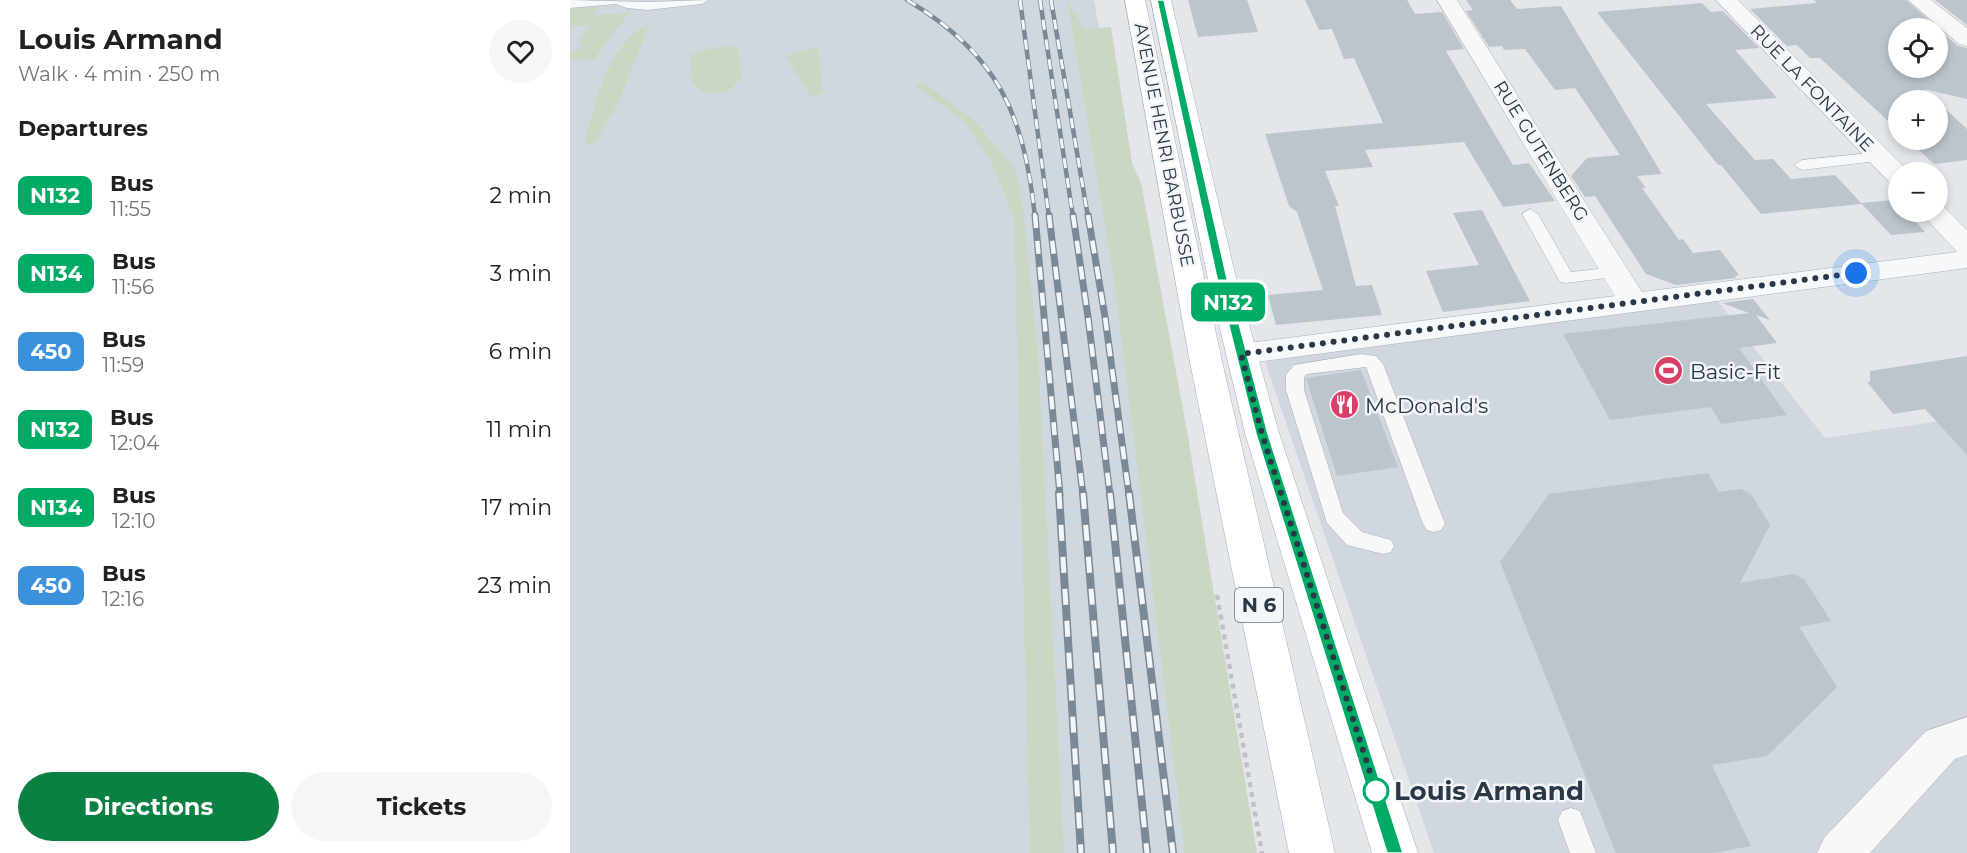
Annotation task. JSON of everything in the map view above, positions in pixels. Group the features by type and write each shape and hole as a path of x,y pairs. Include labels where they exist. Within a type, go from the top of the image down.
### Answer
{"main road":[{"name":"AVENUE HENRI BARBUSSE","path":"1135,0 1207,282"},
{"name":"AVENUE HENRI BARBUSSE","path":"1161,0 1207,282"},
{"name":"N 6","path":"1207,282 1241,354 1262,434 1395,853"},
{"name":"N 6","path":"1207,282 1205,357 1312,853"}],"street":[{"name":"RUE GUTENBERG","path":"1447,0 1634,302"},
{"name":"RUE LA FONTAINE","path":"1726,0 1888,165"},
{"path":"1918,0 1967,39"},
{"path":"1943,222 1967,246"},
{"path":"1241,354 1967,259"},
{"path":"1840,853 1941,744 1967,736"}],"lane":[{"path":"570,4 620,0 626,4 639,5 702,0"},
{"path":"1802,165 1880,157"},
{"path":"1530,214 1566,278 1616,272"},
{"path":"1383,546 1355,539 1334,517 1295,390 1295,375 1301,369 1361,360 1369,360 1374,364 1434,524"},
{"path":"1571,820 1583,853"}],"shaded area":[{"path":"570,0 1094,0 1163,391 1232,853 570,853"},
{"path":"1712,294 1825,438 1967,417 1967,853 1434,853 1262,353"}],"green space":[{"path":"1067,0 1084,29 1111,27 1132,163 1141,183 1187,431 1257,853 1185,853 1114,279"},
{"path":"597,7 593,15 629,13 594,59 570,60 570,52 577,51 584,44 578,43 588,26 570,26 570,9"},
{"path":"650,23 620,99 596,143 584,145 598,94 614,59 636,32"},
{"path":"818,46 823,93 810,96 786,56"},
{"path":"715,47 738,47 742,77 728,92 704,93 692,83 690,55"},
{"path":"923,82 973,120 1016,169 1024,215 1038,355 1064,853 1030,853 1014,217 992,163 963,120 915,86"}],"building":[{"path":"1188,0 1247,0 1258,32 1198,37"},
{"path":"1305,0 1407,0 1415,14 1442,12 1464,49 1446,51 1513,165 1529,163 1555,201 1503,207 1464,142 1365,150 1373,167 1325,171 1339,206 1335,206 1356,286 1372,285 1382,315 1276,325 1268,295 1323,290 1297,212 1289,206 1265,134 1383,123 1354,58 1344,59 1332,29 1319,30"},
{"path":"1466,0 1510,0 1517,9 1561,6 1662,174 1637,176 1646,188 1642,188 1679,240 1683,239 1693,253 1720,250 1739,275 1735,276 1736,278 1676,285 1646,274 1595,196 1585,197 1571,176 1587,158 1620,155 1575,88 1555,90 1525,49 1504,50 1502,46 1489,47 1466,11 1473,10"},
{"path":"1814,0 1906,0 1927,18 1888,18 1888,78 1948,78 1948,38 1958,46 1967,48 1967,99 1948,95 1948,90 1888,90 1888,121 1820,58 1810,58 1797,45 1787,46 1750,9 1817,3"},
{"path":"1935,0 1967,0 1967,25"},
{"path":"1702,3 1711,12 1723,11 1759,48 1735,50 1777,98 1706,104 1755,160 1773,159 1791,179 1835,175 1861,203 1888,201 1888,222 1916,222 1925,232 1891,235 1862,204 1761,214 1721,165 1718,165 1597,12"},
{"path":"1948,111 1967,129 1967,160 1932,162 1919,150 1948,150"},
{"path":"1482,210 1530,301 1443,312 1426,271 1479,265 1453,213"},
{"name":"Basic-Fit","path":"1753,299 1770,320 1756,315 1777,343 1739,348 1787,415 1721,424 1711,407 1610,420 1563,334 1749,313 1722,303"},
{"path":"1967,356 1967,455 1925,409 1893,414 1867,382 1870,382 1870,371"},
{"name":"McDonald's","path":"1361,370 1398,467 1337,476 1306,378"},
{"path":"1708,473 1719,492 1741,489 1751,494 1770,525 1740,583 1793,574 1804,579 1831,621 1799,627 1837,687 1767,756 1712,765 1751,846 1713,853 1616,853 1500,562 1549,494"}],"railway":[{"path":"907,0 964,42 985,65 1001,90 1014,117 1023,147 1035,217"},
{"path":"1020,0 1049,217"},
{"path":"1040,0 1073,217"},
{"path":"1051,0 1088,217"},
{"path":"1035,215 1060,495"},
{"path":"1049,215 1083,495"},
{"path":"1073,215 1110,495"},
{"path":"1088,215 1105,317 1129,495"},
{"path":"1059,493 1081,853"},
{"path":"1083,493 1113,853"},
{"path":"1110,493 1147,853"},
{"path":"1129,493 1173,853"}],"bus line":[{"name":"N132","path":"1161,0 1221,274 1262,434 1395,853"}],"place":[{"name":"Basic-Fit","path":"1669,371"},
{"name":"McDonald's","path":"1344,405"},
{"name":"Louis Armand","path":"1376,791"}],"route":[{"path":"1376,791 1262,434 1241,354 1856,273"}]}
